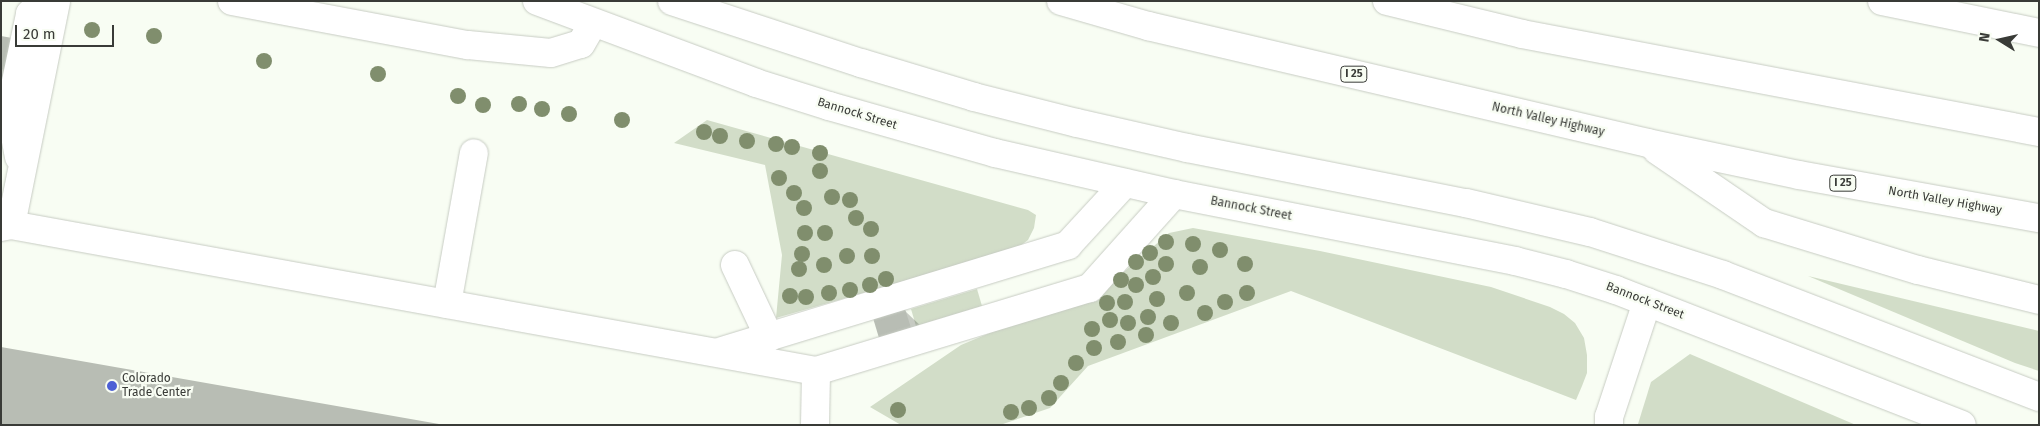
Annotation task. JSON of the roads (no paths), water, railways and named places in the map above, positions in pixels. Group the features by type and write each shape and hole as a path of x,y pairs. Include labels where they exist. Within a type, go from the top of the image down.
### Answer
{"main road":[{"path":"22,171 10,110 30,14 43,1"},
{"path":"56,1 22,171 6,226 816,371 1090,288 1174,194"},
{"path":"232,1 468,45 551,53 581,44 594,23"},
{"name":"Bannock Street","path":"537,1 705,65 829,106 995,153 1174,194 1515,261 1566,274 1647,302 1960,425"},
{"path":"672,1 861,63 974,97 1068,121 1187,148 1495,209 1590,232 1723,275 2039,397"},
{"name":"North Valley Highway","path":"1062,1 1148,26 1648,143 1799,175 2039,218"},
{"path":"1387,1 1570,43 2039,132"},
{"path":"1882,1 2039,32"},
{"path":"1648,143 1764,223 1918,270 2039,300"},
{"path":"447,304 474,153"},
{"path":"716,353 1068,245 1124,183"},
{"path":"735,265 768,337"},
{"path":"1610,425 1609,417 1647,302"},
{"path":"815,425 816,371"}],"place":[{"name":"Colorado Trade Center","path":"112,386"}]}
